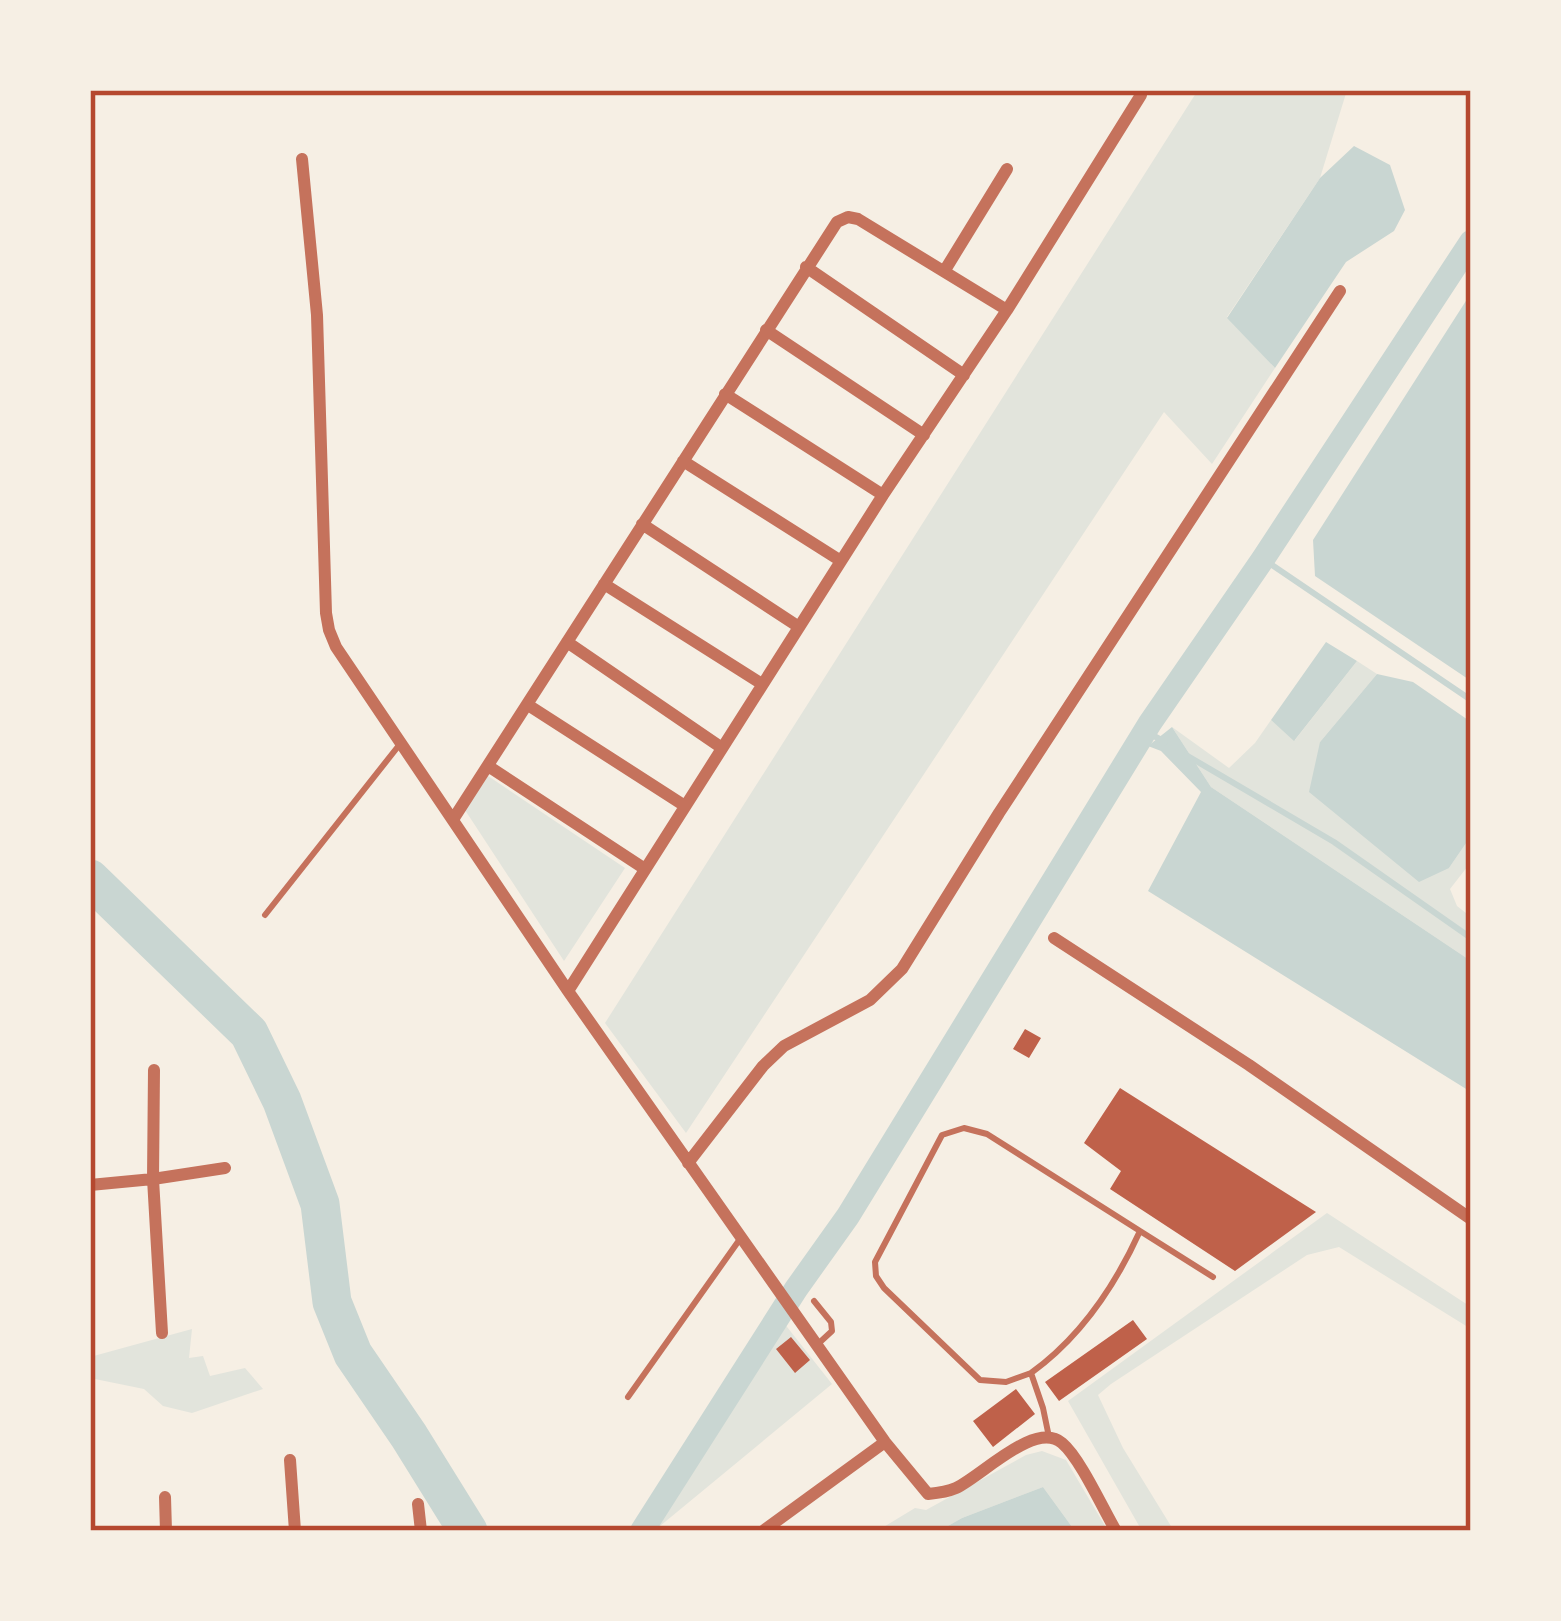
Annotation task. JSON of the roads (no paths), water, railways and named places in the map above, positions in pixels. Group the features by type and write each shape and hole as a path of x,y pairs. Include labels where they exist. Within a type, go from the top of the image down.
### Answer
{"street":[{"path":"568,992 1141,95"},
{"path":"302,159 316,315 329,630 336,647 568,992 885,1442 928,1494 958,1487 1029,1440 1049,1437 1062,1443 1076,1461 1116,1531"},
{"path":"945,270 1007,169"},
{"path":"454,818 837,222 858,219 1007,310"},
{"path":"806,267 964,375"},
{"path":"688,1163 784,1046 870,1000 902,969 998,813 1340,291"},
{"path":"766,330 924,434"},
{"path":"725,394 883,495"},
{"path":"682,461 841,561"},
{"path":"643,524 799,626"},
{"path":"604,584 762,684"},
{"path":"567,642 722,748"},
{"path":"528,705 685,806"},
{"path":"488,766 645,869"},
{"path":"1054,938 1249,1065 1471,1219"},
{"path":"154,1070 153,1179 162,1333"},
{"path":"90,1184 225,1168"},
{"path":"763,1531 885,1442"},
{"path":"290,1460 295,1531"},
{"path":"165,1497 166,1531"},
{"path":"418,1504 421,1531"}],"lane":[{"path":"265,916 402,742"},
{"path":"1140,1231 1094,1311 1055,1355 1006,1382 980,1380 876,1276 875,1262 942,1135 964,1128 987,1134 1214,1277"},
{"path":"628,1397 741,1238"},
{"path":"814,1301 831,1322 832,1331 817,1346"},
{"path":"1031,1372 1049,1437"}],"waterway":[{"path":"642,1531 848,1216 1150,723 1471,242"},
{"path":"1263,559 1471,700"},
{"path":"1145,731 1165,742"},
{"path":"1186,755 1334,842 1471,938"},
{"path":"90,879 249,1033 282,1101 320,1204 332,1302 353,1354 468,1531"}]}
